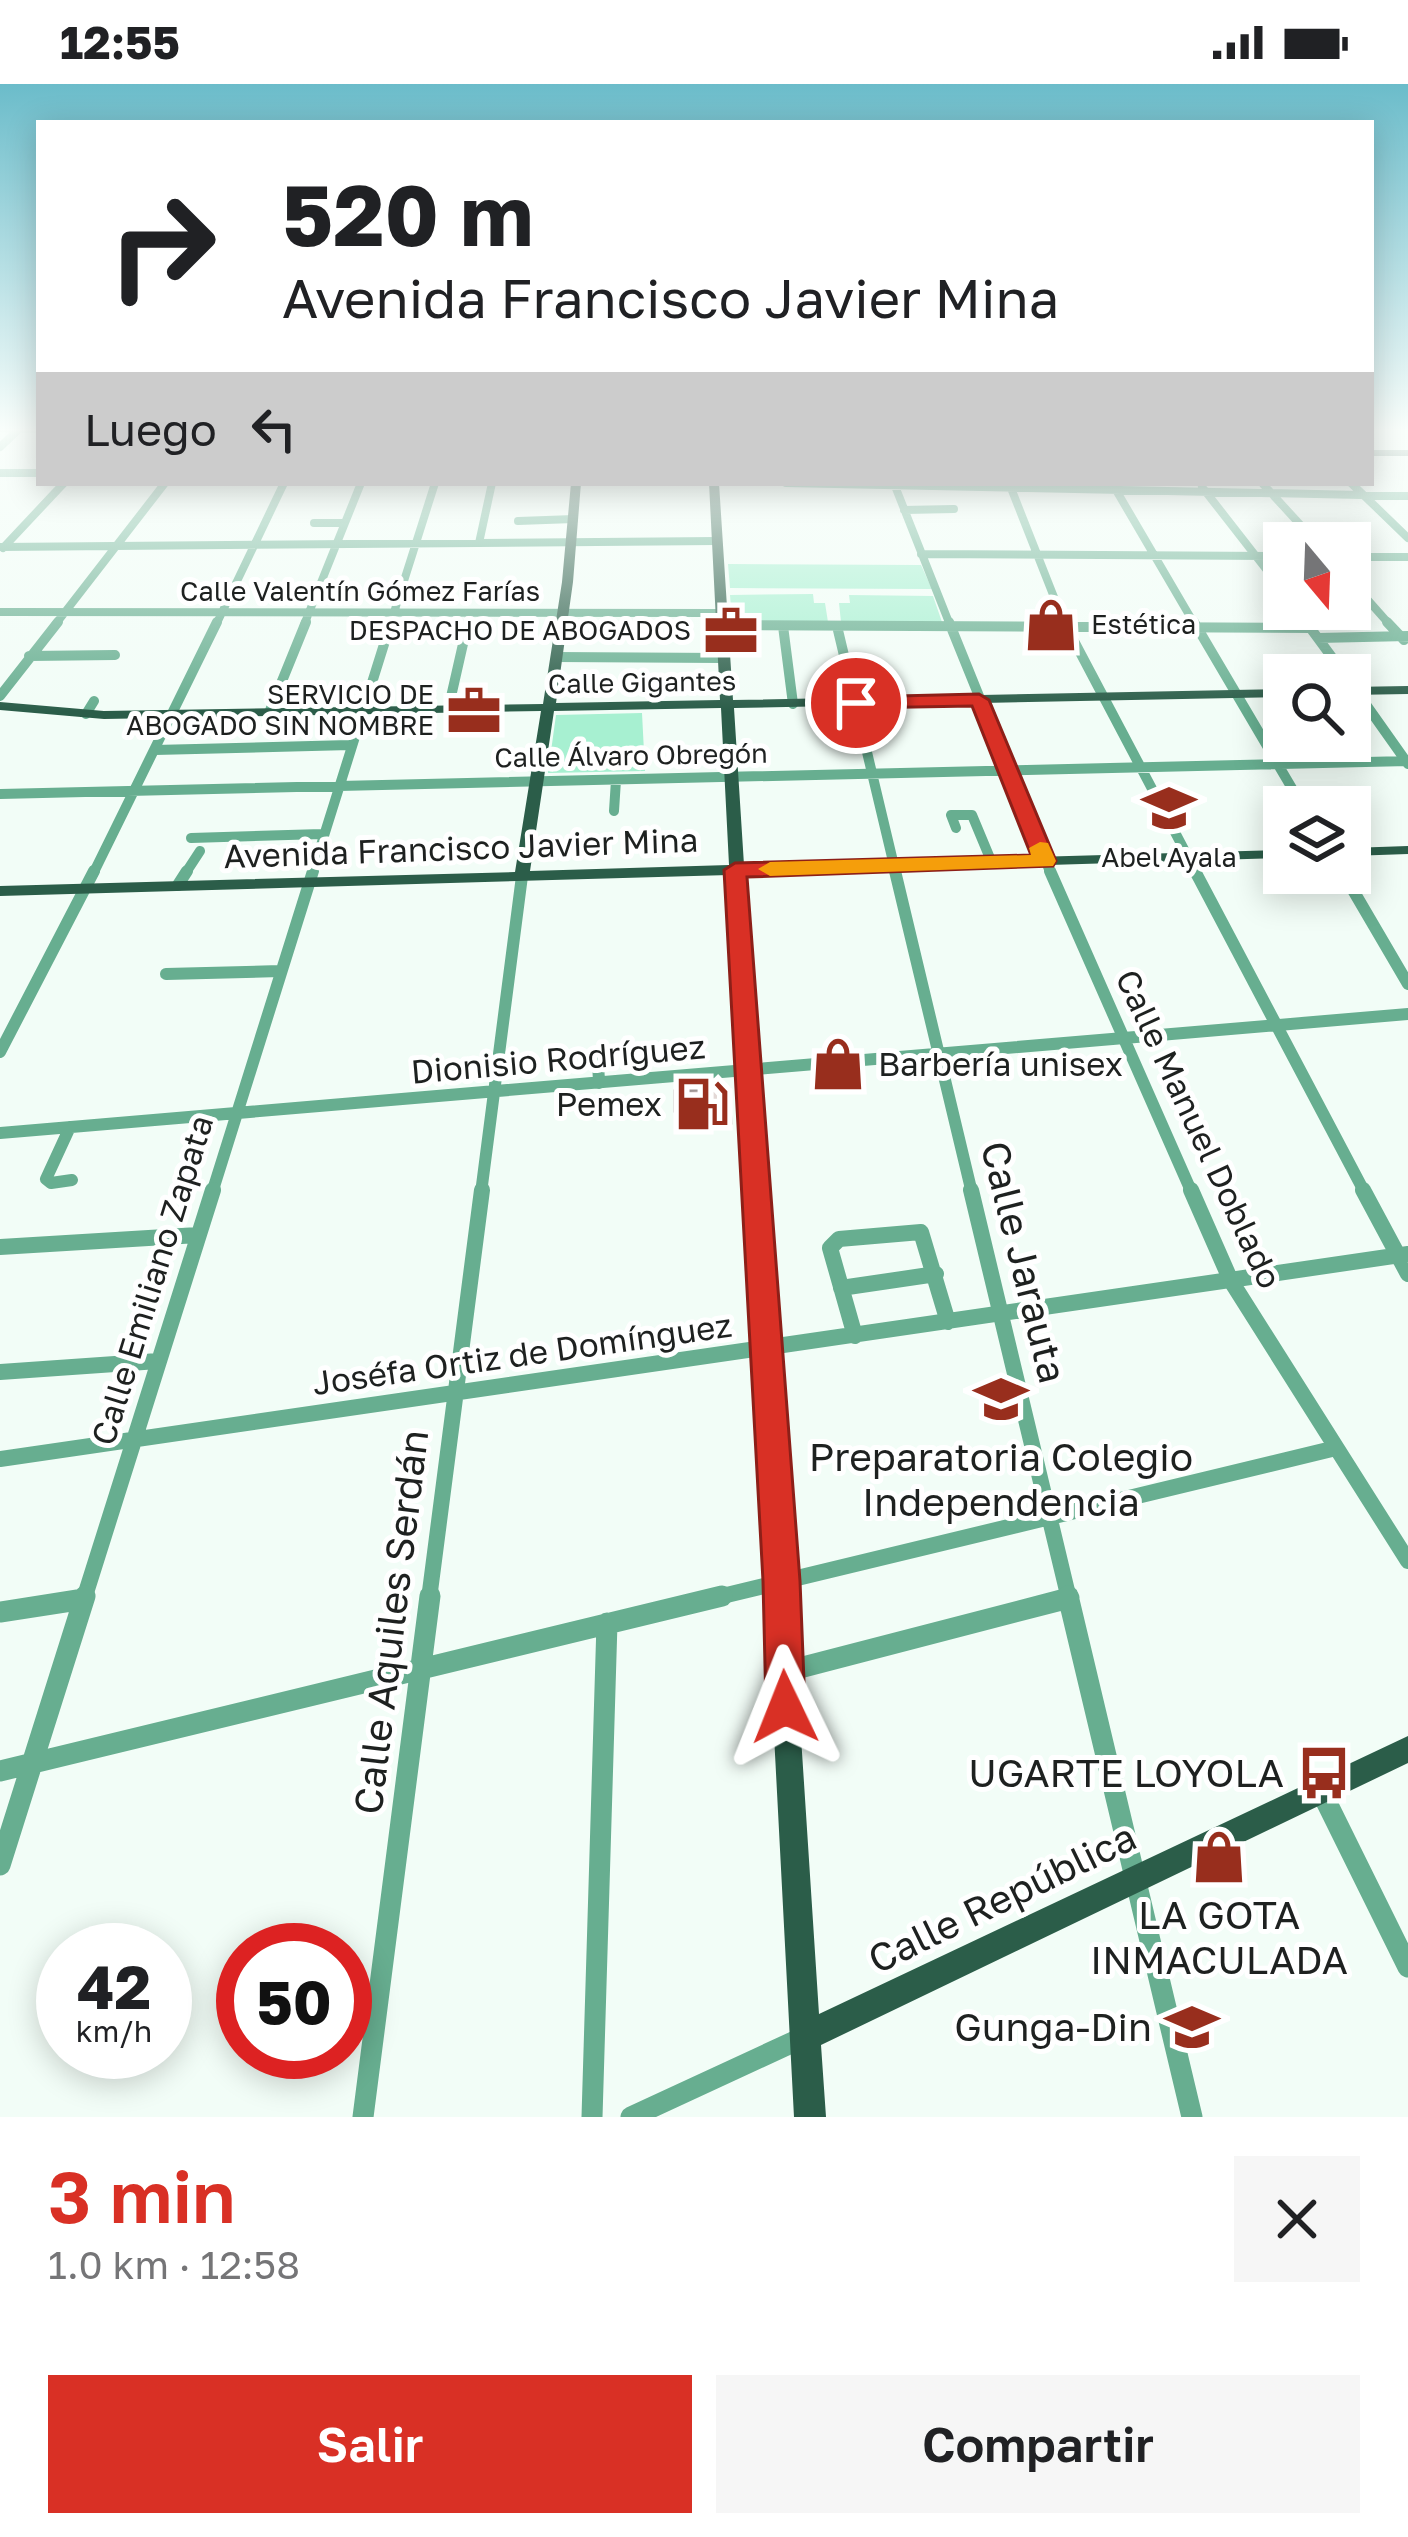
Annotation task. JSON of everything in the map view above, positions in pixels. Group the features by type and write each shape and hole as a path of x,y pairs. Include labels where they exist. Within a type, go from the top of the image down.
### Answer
{"main road":[{"name":"Calle Aquiles Serdán","path":"523,876 546,708 565,613 574,523"},
{"path":"715,523 782,1581 810,2117"},
{"path":"1371,687 1408,690"},
{"name":"Calle Gigantes","path":"0,706 172,714 1263,693"},
{"path":"1371,851 1408,850"},
{"name":"Avenida Francisco Javier Mina","path":"0,891 1263,855"},
{"name":"Calle República","path":"804,2037 1408,1749"}],"street":[{"path":"2,548 26,523"},
{"path":"0,696 134,523"},
{"path":"0,1052 4,1034 136,791 263,523"},
{"path":"269,713 344,523 314,523"},
{"name":"Calle Emiliano Zapata","path":"0,1865 422,523"},
{"path":"479,543 483,523"},
{"name":"Calle Manuel Doblado","path":"909,523 1045,861 1231,1281 1408,1561"},
{"path":"1025,523 1066,627 1101,697 1402,1255 1408,1274"},
{"path":"1136,523 1290,786"},
{"path":"1231,523 1263,565"},
{"path":"2,548 716,542"},
{"path":"921,554 1263,556"},
{"path":"1371,556 1408,557"},
{"path":"1371,602 1406,639"},
{"name":"Calle Valentín Gómez Farías","path":"0,612 565,613 783,626 1196,628 1406,639"},
{"path":"448,710 470,613"},
{"path":"783,626 793,704"},
{"name":"Calle Jarauta","path":"837,626 1192,2117"},
{"path":"1313,630 1329,654"},
{"path":"29,656 115,655"},
{"path":"556,657 723,658"},
{"path":"1371,713 1407,762"},
{"path":"155,750 350,745"},
{"name":"Calle Álvaro Obregón","path":"0,794 1407,762"},
{"path":"614,811 616,780"},
{"path":"956,829 951,815 972,815 992,862"},
{"path":"191,838 322,834"},
{"path":"178,885 200,851"},
{"name":"Calle Aquiles Serdán","path":"363,2117 523,876"},
{"path":"1355,894 1408,984"},
{"path":"166,974 280,970"},
{"name":"Dionisio Rodríguez","path":"0,1133 1408,1014"},
{"path":"598,1061 599,1083"},
{"path":"70,1127 46,1179 51,1183 72,1180"},
{"path":"855,1336 832,1242 921,1232 948,1322"},
{"path":"0,1247 198,1235"},
{"name":"Joséfa Ortiz de Domínguez","path":"0,1459 1402,1255"},
{"path":"841,1288 936,1274"},
{"path":"0,1372 158,1361"},
{"path":"0,1771 1336,1448"},
{"path":"784,1672 1070,1598"},
{"path":"0,1612 84,1599"},
{"path":"592,2117 607,1624"},
{"path":"1321,1791 1408,1967"},
{"name":"Calle República","path":"631,2117 804,2037"}],"green space":[{"path":"728,564 921,565 932,589 730,588"},
{"path":"813,594 814,603 825,603 828,622 732,620 730,595"},
{"path":"849,595 933,596 942,622 841,622 839,603 850,603"},
{"path":"642,713 645,771 548,773 556,715"}],"building":[{"name":"Pemex","path":"729,1089 731,1123 717,1123 717,1110 675,1111 675,1091"}],"slow traffic":[{"path":"770,869 1045,861 1040,848"}],"place":[{"name":"Estética","path":"1051,625"},
{"name":"DESPACHO DE ABOGADOS","path":"731,631"},
{"name":"SERVICIO DE ABOGADO SIN NOMBRE","path":"474,711"},
{"name":"Abel Ayala","path":"1169,808"},
{"name":"Barbería unisex","path":"838,1064"},
{"name":"Pemex","path":"702,1104"},
{"name":"Preparatoria Colegio Independencia","path":"1001,1399"},
{"name":"UGARTE LOYOLA","path":"1324,1773"},
{"name":"LA GOTA INMACULADA","path":"1219,1857"},
{"name":"Gunga-Din","path":"1192,2027"}],"route":[{"path":"785,1707 782,1581 735,870 1045,861 979,700 856,703"}]}
